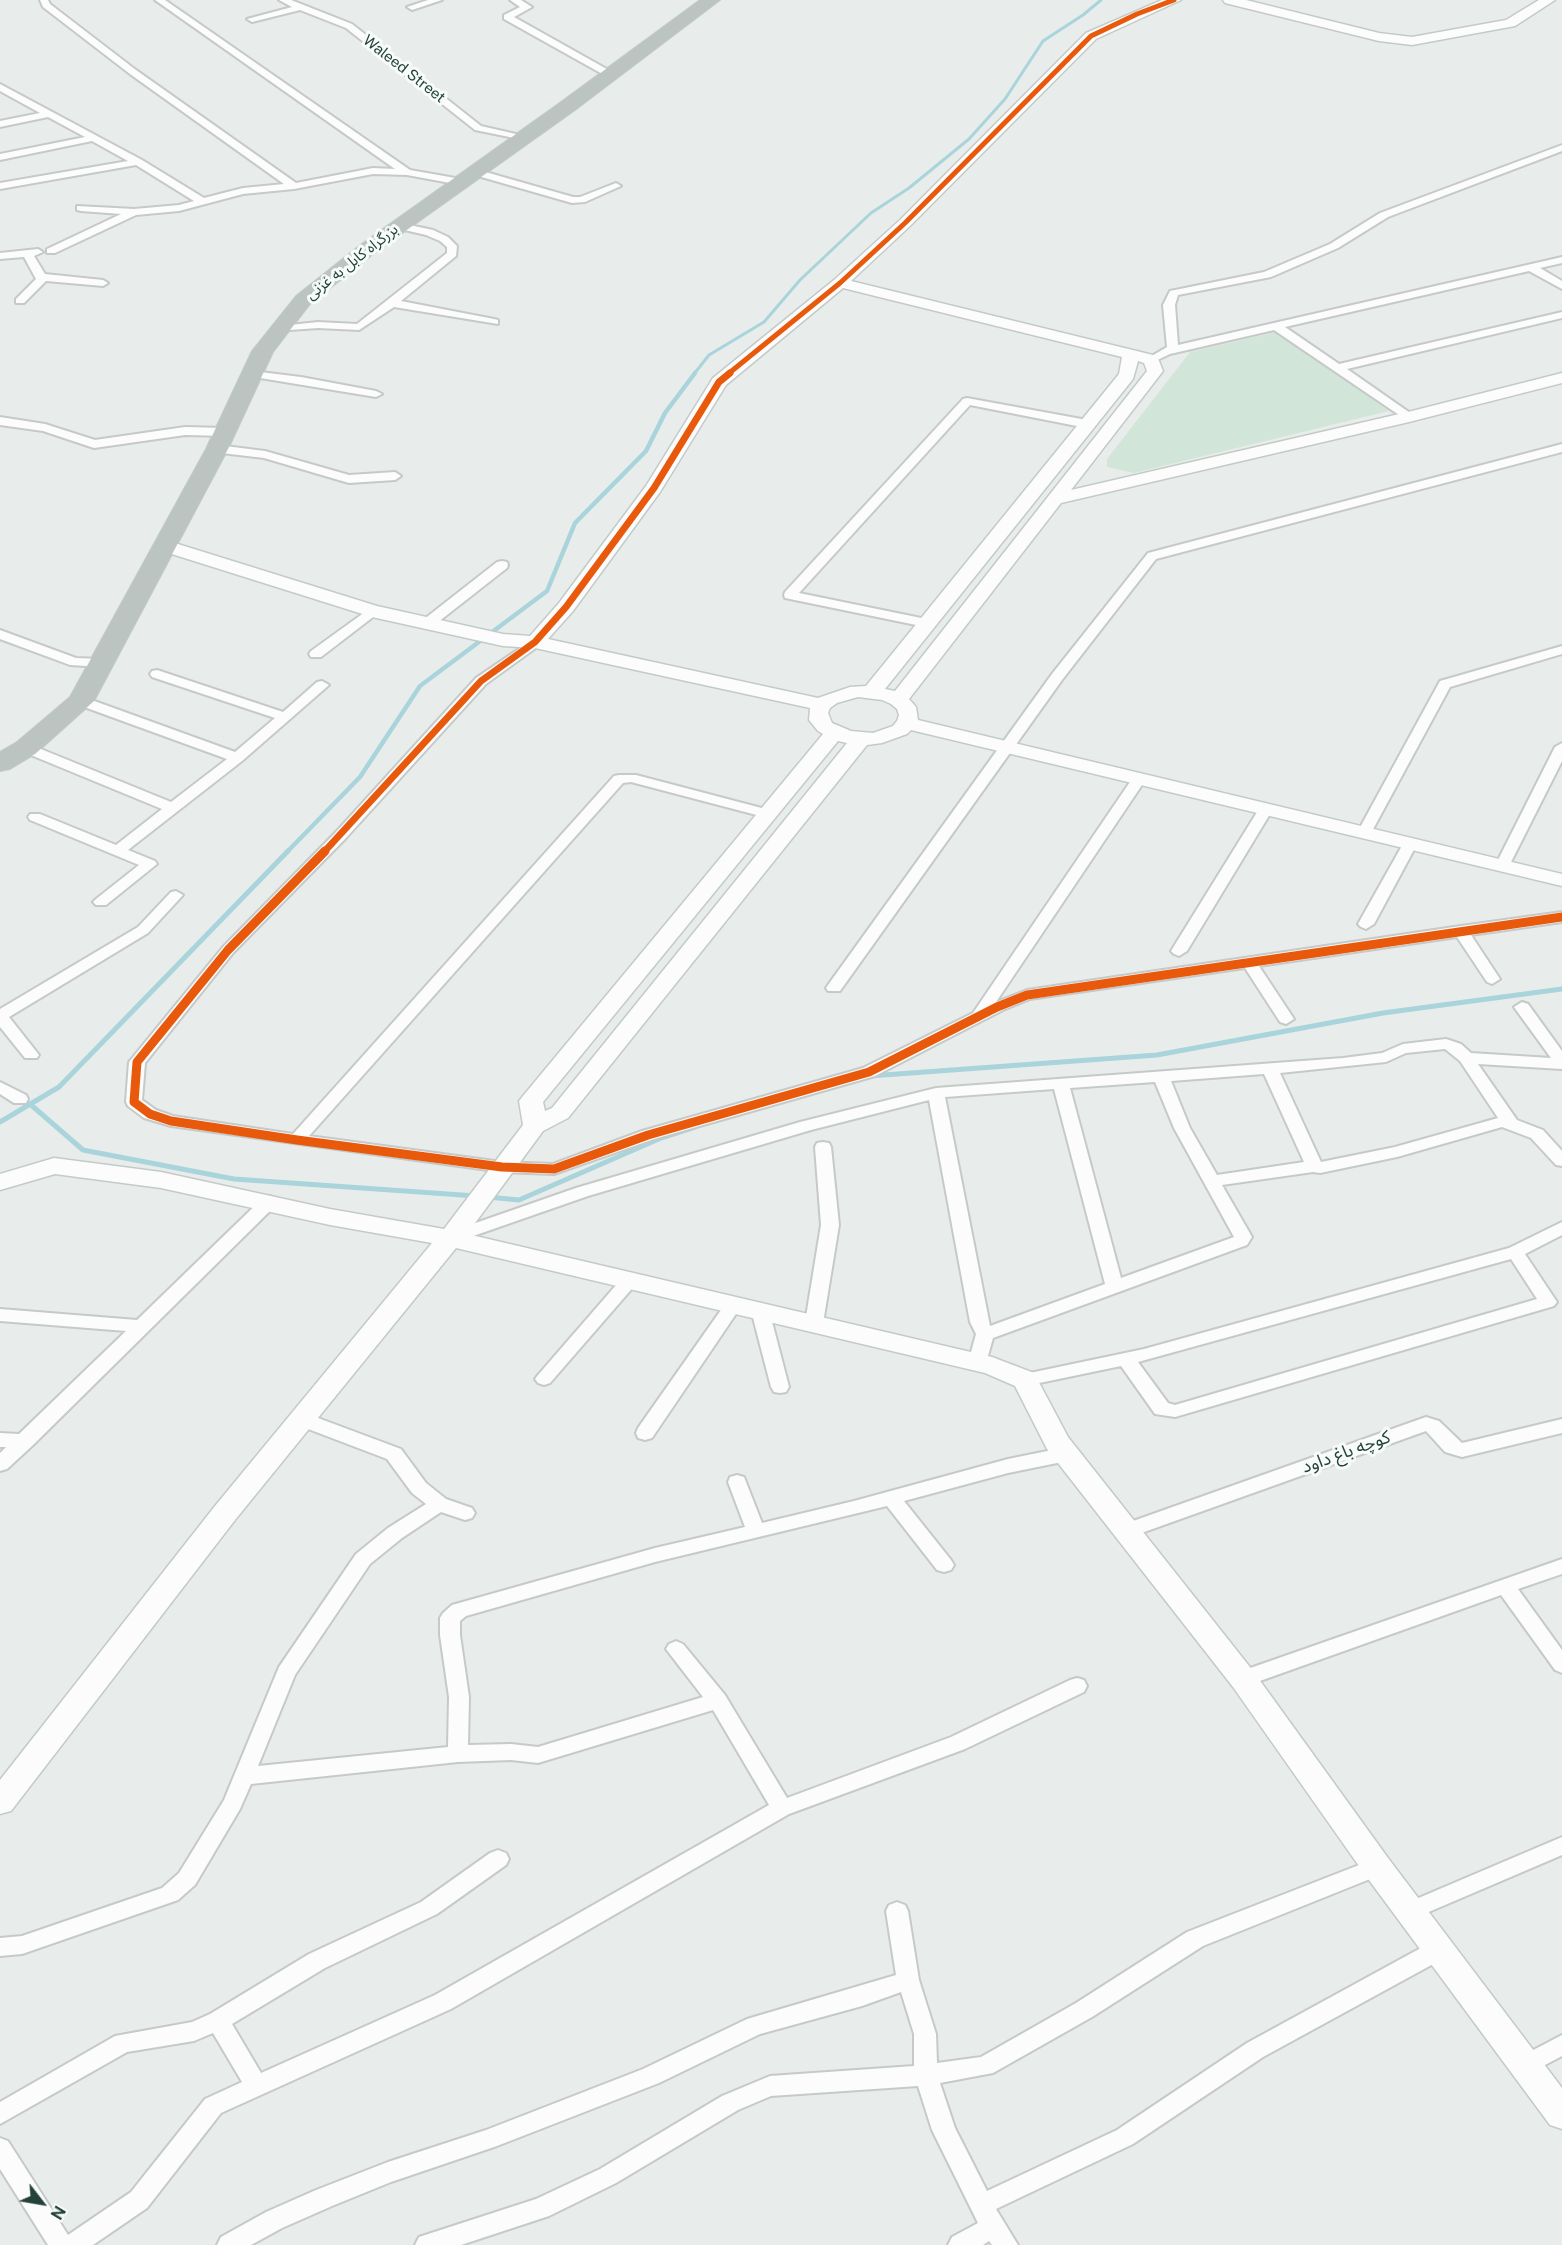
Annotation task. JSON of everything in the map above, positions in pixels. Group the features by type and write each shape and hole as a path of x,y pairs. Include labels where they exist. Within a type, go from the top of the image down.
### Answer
{"highway":[{"name":"بزرگراه کابل به غزنی","path":"0,763 26,748 81,701 222,441 263,351 303,300 400,226 711,0"}],"street":[{"path":"44,0 46,5 134,72 294,186"},
{"path":"159,0 407,172"},
{"name":"Waleed Street","path":"283,0 349,26 478,128 524,137"},
{"path":"412,7 435,0"},
{"path":"514,0 526,7 507,17 609,74"},
{"path":"1173,0 1091,36 905,223 840,284 719,382 654,488 566,607 535,642 481,681 340,836 228,950 137,1062 134,1102 150,1114 171,1121 502,1167 554,1169 648,1135 868,1072 979,1016 1027,995 1562,917"},
{"path":"1230,0 1379,37 1412,41 1510,23 1548,0"},
{"path":"252,19 302,7"},
{"path":"0,87 138,162 201,201"},
{"path":"0,124 49,114"},
{"path":"0,157 94,138"},
{"path":"1173,350 1169,305 1174,292 1267,275 1334,246 1384,215 1562,148"},
{"path":"0,186 138,162"},
{"path":"81,208 134,212 179,208 243,191 294,186 373,171 468,177 572,200 581,200 616,186"},
{"path":"0,256 48,251 134,212"},
{"path":"280,329 318,325 359,327 393,303 453,250 444,239 429,232 400,226"},
{"path":"27,253 42,277"},
{"path":"840,284 1151,360 1173,350 1562,260"},
{"path":"1531,267 1562,286"},
{"path":"42,277 103,283"},
{"path":"20,302 42,280 42,277"},
{"path":"393,303 494,322"},
{"path":"1338,368 1562,315"},
{"path":"1276,326 1409,417"},
{"path":"872,692 1127,375 1131,354"},
{"path":"898,700 1155,371 1151,360"},
{"path":"252,374 301,380 376,394"},
{"path":"1055,499 1409,417 1562,378"},
{"path":"926,623 790,595 967,401 1087,424"},
{"path":"0,421 45,428 94,444 142,439 185,431 349,478 395,477"},
{"path":"834,988 1057,677 1152,556 1562,448"},
{"path":"165,546 372,611 503,640 535,642 822,705"},
{"path":"434,625 502,565"},
{"path":"316,654 372,611"},
{"path":"0,634 21,644 75,662 101,663"},
{"path":"1364,833 1445,684 1562,650"},
{"path":"157,675 285,717"},
{"path":"118,850 237,758 322,685"},
{"path":"872,692 898,700 906,707 909,715 907,723 889,736 861,739 834,733 819,720 818,713 822,705 843,694 872,692"},
{"path":"81,701 237,758"},
{"path":"907,723 1562,880"},
{"path":"535,1126 531,1101 834,733"},
{"path":"0,1802 225,1513 450,1238 535,1126 560,1113 861,739"},
{"path":"1502,866 1562,747"},
{"path":"26,748 172,808"},
{"path":"297,1140 619,778 631,778 768,814"},
{"path":"979,1016 1138,779"},
{"path":"1179,951 1266,809"},
{"path":"35,817 150,864 101,902"},
{"path":"1366,924 1410,844"},
{"path":"31,1055 0,1016 38,991 143,930 176,895"},
{"path":"1461,932 1492,979"},
{"path":"1249,962 1286,1018"},
{"path":"1522,1007 1562,1063"},
{"path":"450,1238 582,1192 806,1126 936,1093 1270,1069 1375,1059 1386,1057 1403,1049 1446,1044 1455,1047 1466,1058 1511,1124"},
{"path":"1466,1058 1562,1063"},
{"path":"1270,1069 1314,1166"},
{"path":"985,1334 1114,1285 1241,1241 1243,1238 1182,1128 1161,1077"},
{"path":"1060,1083 1114,1285"},
{"path":"0,1087 20,1100"},
{"path":"936,1093 979,1322 985,1334 977,1363"},
{"path":"1212,1181 1314,1166 1326,1168 1441,1141 1502,1122 1537,1134 1562,1161"},
{"path":"814,1323 830,1225 823,1147"},
{"path":"0,1182 54,1166 161,1180 330,1217 450,1238 992,1366 1025,1380 1126,1359 1515,1252 1562,1228"},
{"path":"0,1464 269,1202"},
{"path":"1126,1359 1162,1409 1175,1411 1548,1302 1515,1252"},
{"path":"544,1379 630,1280"},
{"path":"747,1307 780,1387"},
{"path":"645,1433 747,1307"},
{"path":"0,1315 141,1326"},
{"path":"1025,1380 1057,1442 1243,1679 1377,1868 1562,2114"},
{"path":"302,1419 394,1454 419,1488 440,1504 465,1513"},
{"name":"کوچه باغ داود","path":"1126,1531 1426,1424 1432,1426 1452,1447 1462,1450 1562,1426"},
{"path":"0,1440 25,1441"},
{"path":"458,1754 459,1696 450,1635 450,1618 459,1610 655,1555 891,1498 1008,1466 1067,1454"},
{"path":"737,1482 756,1531"},
{"path":"891,1498 944,1565"},
{"path":"0,1947 22,1946 170,1894 187,1879 233,1803 286,1672 363,1559 395,1533 440,1504"},
{"path":"1243,1679 1562,1566"},
{"path":"1506,1587 1562,1665"},
{"path":"676,1649 718,1701 782,1808"},
{"path":"74,2245 139,2200 213,2106 443,2002 782,1808 958,1743 1077,1686"},
{"path":"244,1776 458,1754 511,1752 538,1755 718,1701"},
{"path":"1410,1911 1562,1846"},
{"path":"0,2114 123,2043 194,2031 218,2022 317,1961 429,1908 498,1859"},
{"path":"427,2245 541,2208 608,2176 730,2103 770,2086 926,2075 985,2066 1084,2010 1195,1939 1377,1868"},
{"path":"897,1911 908,1980 925,2034 926,2075 945,2130 981,2205 999,2236 960,2245"},
{"path":"981,2205 1125,2137 1255,2050 1438,1950"},
{"path":"229,2245 273,2220 324,2198 388,2173 489,2139 651,2076 754,2026 862,1996 908,1980"},
{"path":"218,2022 256,2085"},
{"path":"1526,2065 1562,2045"},
{"path":"0,2148 61,2245"}],"green space":[{"path":"1276,332 1389,411 1134,473 1107,467 1107,459 1190,352"}],"waterway":[{"path":"694,374 709,355 764,322 800,280 871,213 909,188 969,139 1005,99 1043,41 1083,15 1101,0"},
{"path":"287,852 360,777 420,686 547,591 575,523 646,451 665,413 695,373"},
{"path":"30,1104 59,1087 288,851"},
{"path":"870,1076 1157,1055 1383,1013 1562,989"},
{"path":"0,1122 30,1104"},
{"path":"30,1104 83,1150 234,1179 476,1196"},
{"path":"488,1197 519,1200 661,1138 695,1127"}],"cycle path":[{"path":"1174,0 1137,14 1091,36 905,223 840,283 719,382 654,488 566,607 535,642 481,681 340,836 228,950 137,1062 134,1102 150,1114 171,1121 502,1167 554,1169 648,1135 869,1072 997,1007 1027,995 1562,917"}]}
